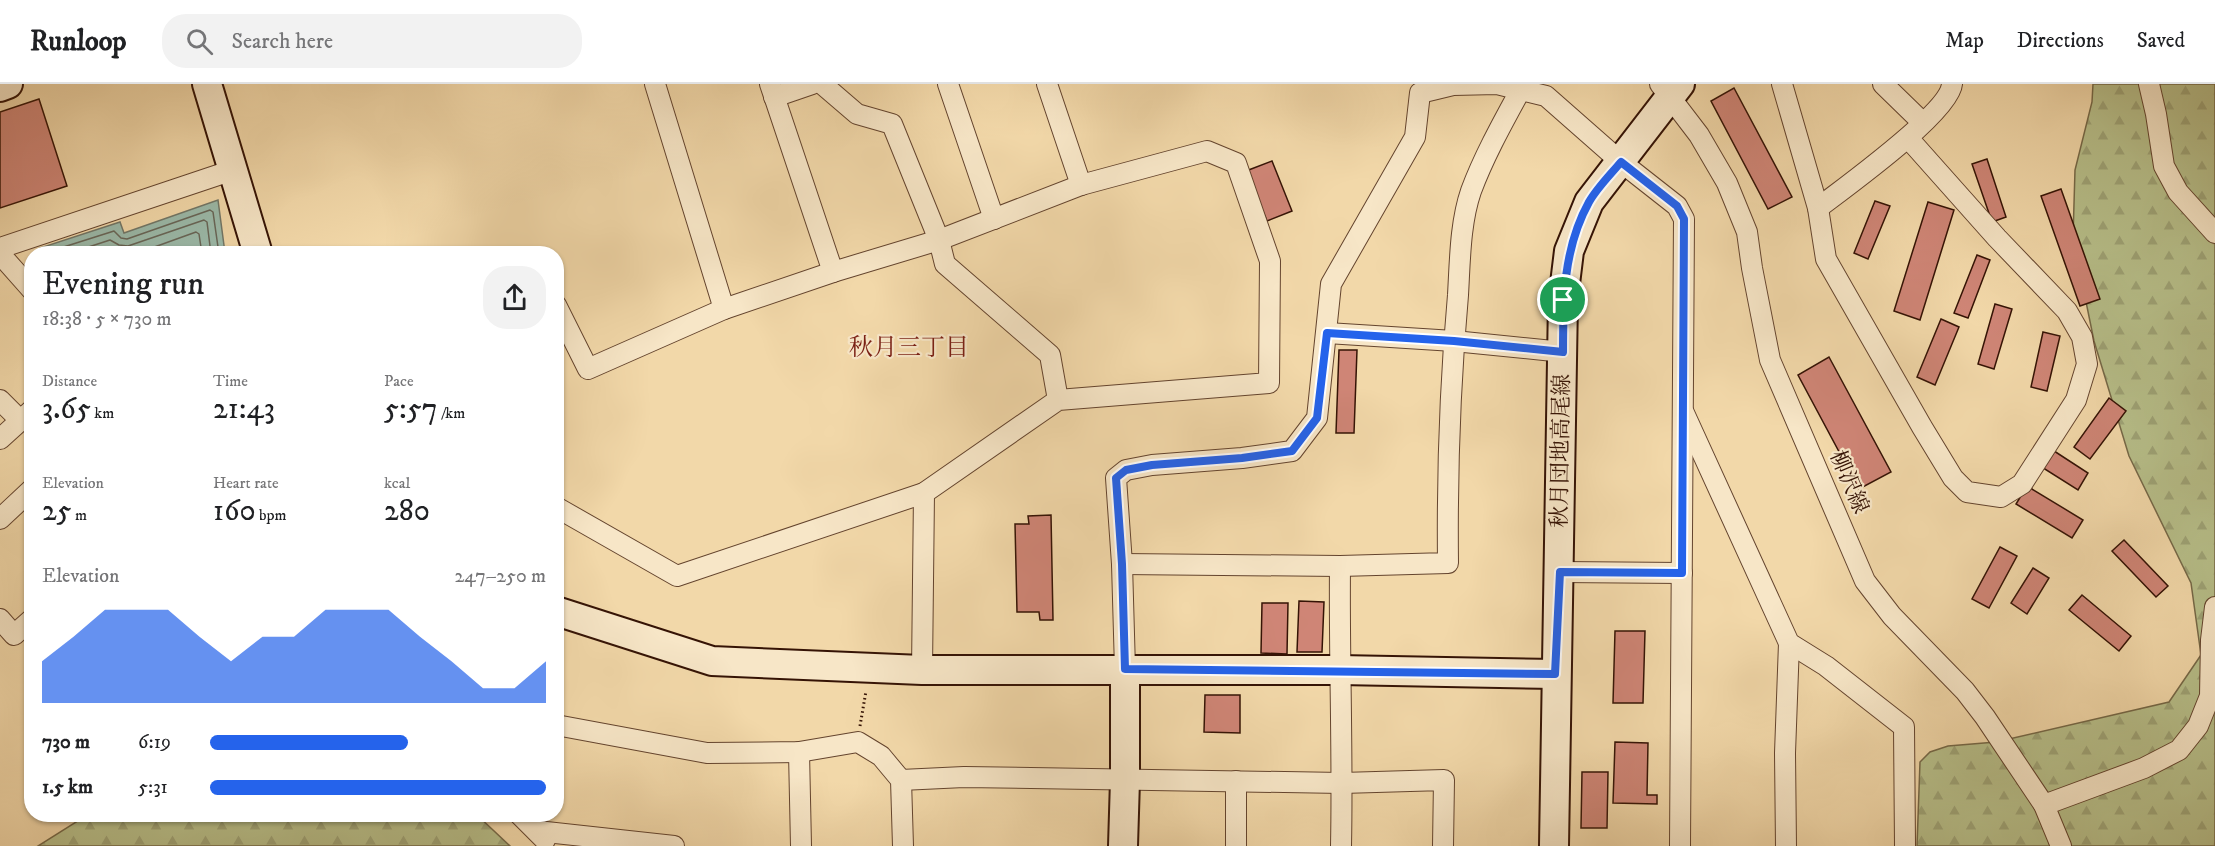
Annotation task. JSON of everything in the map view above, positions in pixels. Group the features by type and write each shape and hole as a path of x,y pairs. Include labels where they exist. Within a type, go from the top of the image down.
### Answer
{"street":[{"path":"0,87 8,84"},
{"path":"207,84 256,246"},
{"path":"655,84 724,309"},
{"path":"812,84 772,90 833,272"},
{"path":"822,84 856,114 892,124 939,240 945,264 1050,355 1058,400"},
{"path":"948,84 994,219"},
{"path":"1047,84 1081,185"},
{"path":"1123,846 1125,669 1122,564 1116,478 1126,470 1152,465 1242,458 1292,451 1317,418 1331,284 1415,137 1420,93 1454,85 1497,84 1546,96 1621,162 1677,206 1684,219 1680,846"},
{"path":"1782,84 1818,208 1826,259 1953,477 1967,492 2001,497 2022,484 2076,400 2087,364 2082,337 2067,310 1997,238 1908,138"},
{"path":"1883,84 1922,122"},
{"path":"1818,208 1908,138 1940,106 1951,90 1952,84"},
{"path":"2148,84 2156,114 2164,166 2178,192 2215,233"},
{"path":"1122,564 1340,566 1449,563 1447,492 1454,341 1462,236 1471,193 1494,139 1521,89"},
{"name":"秋月団地高尾線","path":"1554,846 1555,674 1560,572 1563,300 1569,251 1589,202 1621,162 1669,89"},
{"name":"柳沢線","path":"1669,89 1728,183 1747,232 1770,360 1865,580 1892,616 1965,692 1985,717 2044,805 2061,846"},
{"path":"564,321 588,369 724,309 833,272 939,240 1081,185 1208,151 1236,163 1270,261 1269,383 1058,400 924,494 677,576 564,515"},
{"path":"0,248 233,170"},
{"path":"0,254 24,281"},
{"path":"1327,333 1454,341 1563,352"},
{"path":"0,400 24,414"},
{"path":"1682,408 1789,643 1785,753 1786,846"},
{"path":"0,439 24,417"},
{"path":"922,670 924,494"},
{"path":"0,519 24,496"},
{"path":"1340,566 1341,846"},
{"path":"1560,572 1682,573"},
{"path":"2044,805 2144,768 2179,750 2198,726 2210,696 2211,640 2215,607"},
{"path":"564,614 712,661 922,670 1339,670 1555,674"},
{"path":"0,619 14,635 24,626"},
{"path":"1789,643 1826,666 1904,727 1905,846"},
{"path":"564,726 707,753 799,752 858,742 881,756 901,780 903,846"},
{"path":"799,752 801,846"},
{"path":"901,780 964,777 1342,783 1444,780 1443,846"},
{"path":"1236,781 1236,846"},
{"path":"527,822 552,846"},
{"path":"537,831 674,846"}],"path":[{"path":"858,742 869,669"}],"green space":[{"path":"2093,84 2215,84 2215,846 1917,846 1920,762 1930,752 1948,746 1996,742 2169,702 2201,655 2191,583 2129,456 2094,341 2073,238 2075,170 2092,102"},
{"path":"76,822 484,822 510,846 38,846"}],"water":[{"path":"218,200 224,246 46,246 120,222 124,233"}],"building":[{"path":"1734,88 1792,197 1768,209 1711,101"},
{"path":"39,99 67,186 0,208 0,112"},
{"path":"1987,159 2006,217 1992,222 1972,164"},
{"path":"1272,161 1292,211 1267,221 1246,171"},
{"path":"2061,189 2100,299 2080,306 2041,196"},
{"path":"1875,201 1890,206 1868,259 1854,253"},
{"path":"1928,202 1954,210 1920,320 1894,311"},
{"path":"1977,255 1990,260 1968,318 1954,313"},
{"path":"1995,304 2012,309 1994,369 1978,364"},
{"path":"1941,319 1959,327 1935,385 1917,377"},
{"path":"2043,332 2060,336 2047,391 2031,387"},
{"path":"1339,350 1357,350 1354,433 1336,433"},
{"path":"1829,357 1891,472 1859,489 1798,375"},
{"path":"2109,398 2126,411 2090,459 2074,447"},
{"path":"2051,449 2088,473 2078,490 2040,466"},
{"path":"2027,486 2083,520 2072,538 2016,504"},
{"path":"1051,515 1053,620 1040,620 1039,612 1017,612 1015,524 1029,524 1028,516"},
{"path":"2124,540 2168,586 2156,597 2112,551"},
{"path":"2000,547 2017,556 1989,608 1972,599"},
{"path":"2033,568 2049,578 2027,614 2011,603"},
{"path":"2082,595 2131,636 2119,651 2069,610"},
{"path":"1299,601 1324,602 1322,652 1297,652"},
{"path":"1262,603 1288,603 1287,654 1261,653"},
{"path":"1615,631 1645,631 1643,703 1613,703"},
{"path":"1205,695 1240,695 1240,733 1204,732"},
{"path":"1615,742 1648,743 1647,795 1657,795 1657,804 1613,803"},
{"path":"1582,772 1608,772 1607,828 1581,828"}],"district":[{"name":"秋月三丁目","path":"909,348"}],"route":[{"path":"1621,162 1677,206 1684,219 1682,573 1560,572 1555,674 1125,669 1122,564 1116,478 1126,470 1152,465 1242,458 1292,451 1317,418 1327,333 1454,341 1563,352 1563,300 1569,251 1589,202 1621,162"}]}
